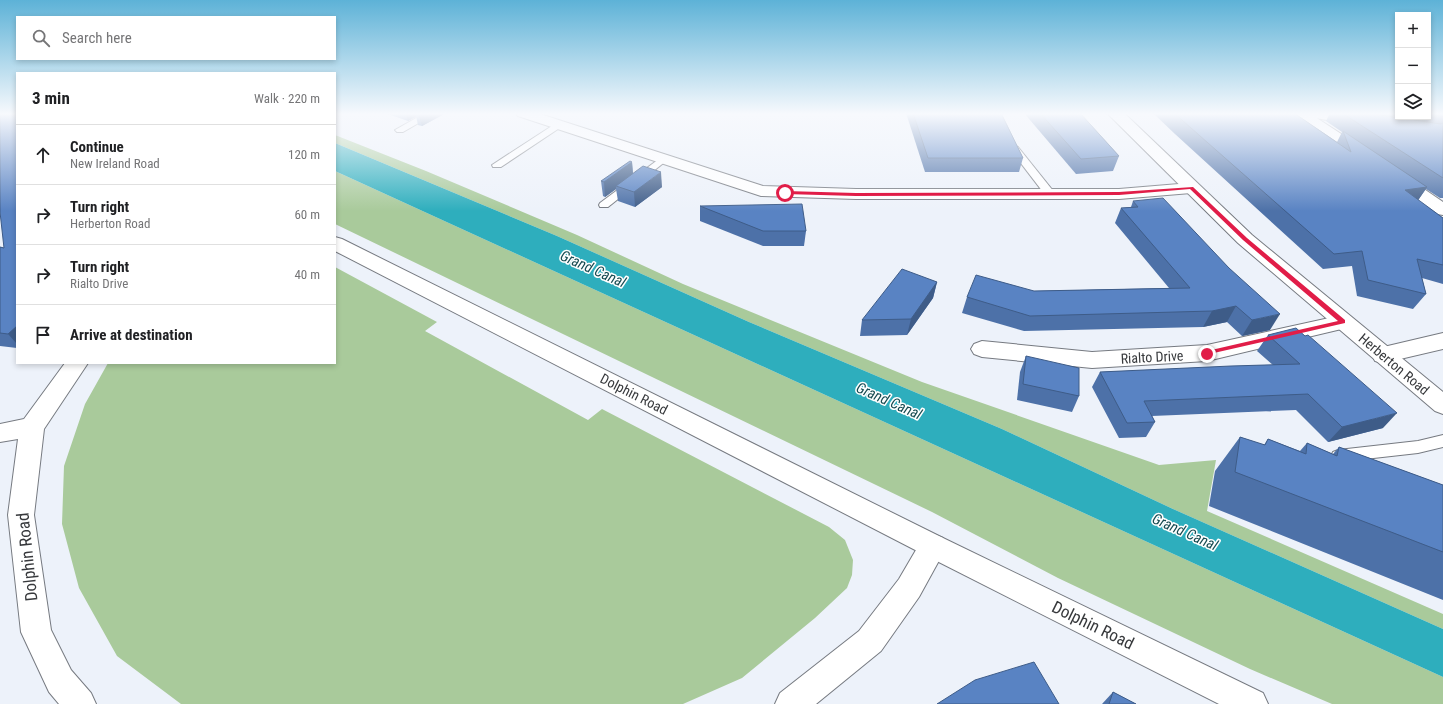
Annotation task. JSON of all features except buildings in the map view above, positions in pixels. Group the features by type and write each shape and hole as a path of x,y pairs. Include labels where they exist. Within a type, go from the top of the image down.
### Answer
{"street":[{"path":"622,146 761,191 856,194 1119,194 1191,188"},
{"name":"Herberton Road","path":"1148,146 1245,239 1443,405"},
{"path":"1348,146 1443,210"},
{"name":"Dolphin Road","path":"336,244 934,546 1252,704"},
{"name":"Rialto Drive","path":"982,349 1092,360 1207,354 1343,322"},
{"path":"1383,354 1443,341"},
{"name":"Dolphin Road","path":"75,364 32,427 21,515 36,632 60,681 80,704"},
{"path":"0,433 32,427"},
{"path":"791,704 870,640 909,588 934,546"}],"lane":[{"path":"497,165 526,146"},
{"path":"1015,149 1050,194"},
{"path":"604,205 663,159"},
{"path":"1326,457 1418,447 1443,441"}],"green space":[{"path":"342,146 362,146 426,171 577,235 683,284 922,382 1159,465 1216,460 1207,511 1443,614 1443,629 1173,509 1002,429 749,322 557,236"},
{"path":"336,171 1443,677 1443,704 1332,704 1250,669 1058,578 932,512 336,224"},
{"path":"336,268 437,322 425,331 588,420 602,409 829,527 845,540 853,560 852,575 847,588 815,618 742,678 683,704 181,704 117,656 79,588 62,524 64,466 85,404 107,364 336,364"}],"water":[{"name":"Grand Canal","path":"336,146 342,146 557,236 749,322 1002,429 1173,509 1443,629 1443,677 336,171"}],"route":[{"path":"785,193 1119,194 1158,192 1191,188 1245,239 1343,322 1207,354"}]}
